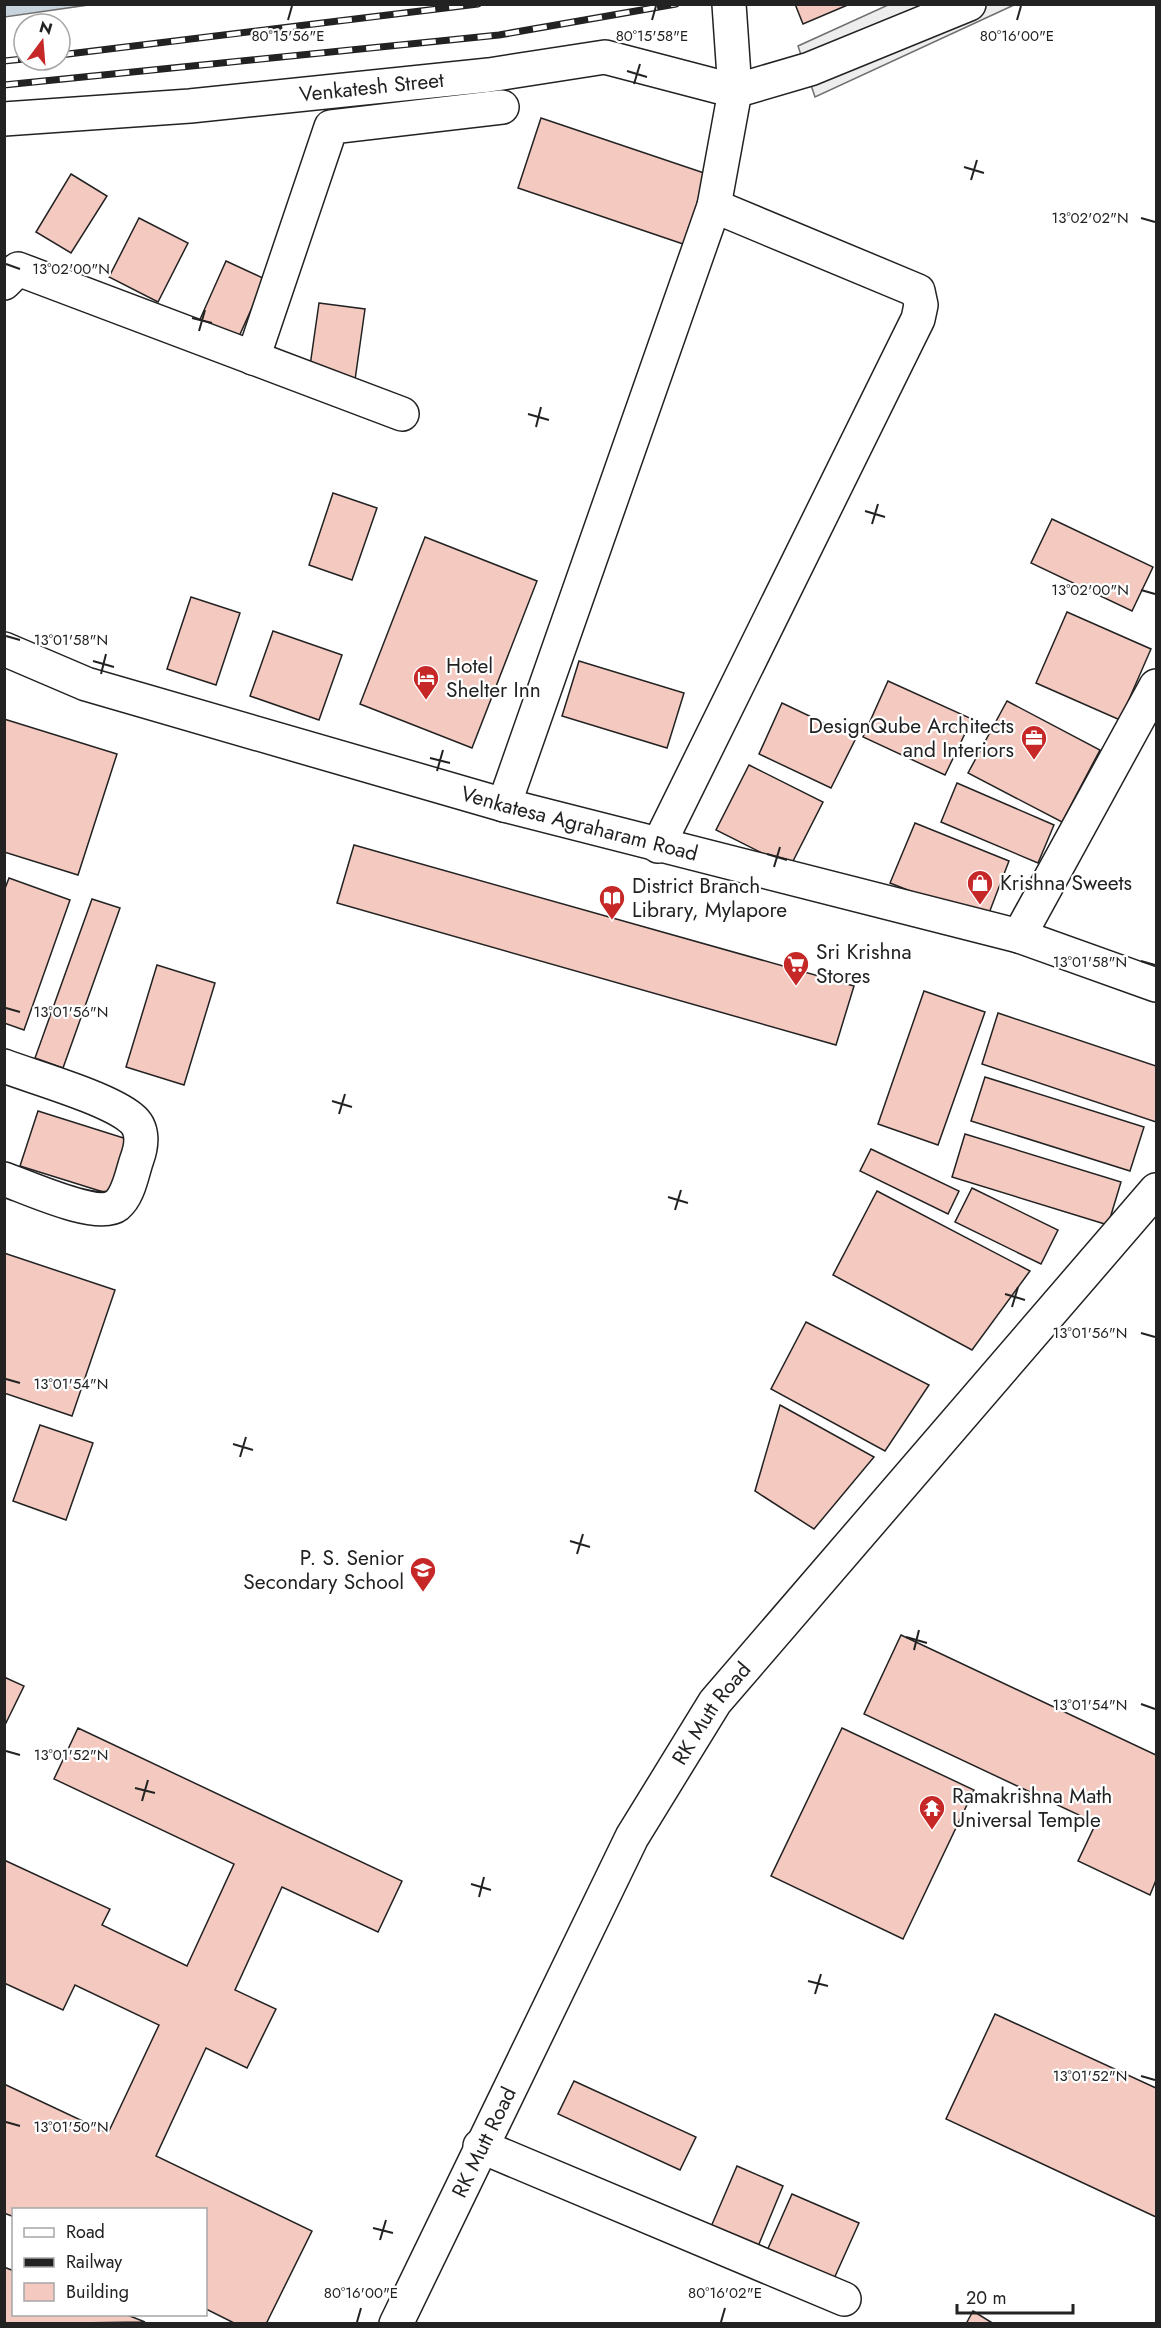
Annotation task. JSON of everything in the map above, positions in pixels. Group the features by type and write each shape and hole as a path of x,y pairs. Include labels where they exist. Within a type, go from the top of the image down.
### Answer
{"street":[{"path":"504,805 714,206 734,76 729,4"},
{"path":"734,76 810,69 969,4"},
{"name":"Venkatesh Street","path":"4,119 190,106 489,75 605,57 734,76"},
{"path":"253,358 331,127 502,107"},
{"path":"658,846 918,320 921,306 918,291 714,206"},
{"path":"4,283 18,269 402,414"},
{"name":"Venkatesa Agraharam Road","path":"4,649 86,684 504,805 1018,936 1156,985"},
{"path":"1018,936 1156,686"},
{"path":"4,1066 114,1108 132,1118 140,1128 140,1149 126,1193 117,1205 105,1210 87,1208 4,1179"},
{"name":"RK Mutt Road","path":"396,2324 480,2146 632,1837 715,1702 1156,1190"},
{"path":"480,2146 844,2300"}],"shaded area":[{"path":"5,4 88,4 40,12 12,12 12,16 5,17"},
{"path":"888,5 1014,5 815,97 798,46"}],"building":[{"path":"795,4 850,4 803,24"},
{"path":"541,118 713,176 689,246 518,188"},
{"path":"71,174 107,196 71,253 36,232"},
{"path":"139,218 188,243 158,302 109,277"},
{"path":"226,261 265,279 236,343 197,326"},
{"path":"319,303 365,309 355,380 309,373"},
{"path":"333,493 377,508 352,580 309,565"},
{"path":"1052,519 1153,567 1132,611 1031,563"},
{"path":"425,537 537,581 472,748 360,704"},
{"path":"191,597 240,613 216,685 167,669"},
{"path":"1067,612 1151,649 1120,720 1036,683"},
{"path":"273,631 342,655 319,720 250,696"},
{"path":"579,661 684,693 667,748 562,716"},
{"path":"888,681 972,719 945,775 863,737"},
{"name":"DesignQube Architects and Interiors","path":"1007,701 1100,750 1062,822 968,773"},
{"path":"782,703 856,738 831,788 759,754"},
{"path":"4,719 117,754 78,875 4,852"},
{"path":"749,765 823,802 790,867 716,830"},
{"path":"957,783 1054,825 1038,863 941,822"},
{"path":"915,823 1009,861 986,921 890,883"},
{"path":"354,845 854,986 836,1045 337,903"},
{"path":"9,878 70,900 24,1030 4,1023 4,891"},
{"path":"92,899 120,908 63,1068 35,1058"},
{"path":"157,965 215,983 184,1085 126,1067"},
{"path":"924,991 985,1012 938,1145 878,1124"},
{"path":"998,1013 1156,1066 1156,1122 982,1064"},
{"path":"985,1077 1144,1127 1130,1171 971,1121"},
{"path":"38,1111 130,1140 113,1195 20,1166"},
{"path":"965,1134 1121,1182 1108,1225 952,1177"},
{"path":"871,1149 959,1191 948,1214 860,1171"},
{"path":"972,1188 1058,1230 1041,1264 955,1222"},
{"path":"877,1191 1030,1271 972,1350 833,1275"},
{"path":"4,1253 115,1290 72,1416 4,1393"},
{"path":"806,1322 929,1385 885,1451 771,1389"},
{"path":"780,1405 874,1457 814,1529 755,1491"},
{"path":"40,1425 93,1443 66,1520 13,1501"},
{"path":"901,1635 1156,1755 1156,1880 1150,1895 1078,1861 1096,1823 864,1714"},
{"path":"4,1677 24,1686 4,1727"},
{"path":"78,1728 402,1881 378,1932 282,1887 235,1990 276,2009 247,2068 206,2048 156,2156 312,2231 266,2324 236,2324 207,2310 207,2208 12,2208 12,2216 4,2213 4,2084 108,2133 159,2025 75,1985 63,2010 4,1983 4,1860 110,1909 102,1925 187,1966 234,1864 54,1779"},
{"path":"842,1728 974,1790 903,1939 771,1876"},
{"path":"995,2014 1156,2088 1156,2217 946,2119"},
{"path":"574,2081 696,2137 680,2170 558,2114"},
{"path":"737,2166 783,2186 754,2256 707,2236"},
{"path":"792,2194 859,2223 828,2292 762,2262"},
{"path":"4,2267 12,2270 12,2316 130,2316 145,2322 4,2324"},
{"path":"973,2311 994,2324 966,2324"}],"railway":[{"path":"72,54 478,4"},
{"path":"4,85 499,35 676,4"},
{"path":"4,61 12,60"}],"place":[{"name":"Hotel Shelter Inn","path":"426,701"},
{"name":"DesignQube Architects and Interiors","path":"1034,761"},
{"name":"Krishna Sweets","path":"980,906"},
{"name":"District Branch Library, Mylapore","path":"612,921"},
{"name":"Sri Krishna Stores","path":"796,987"},
{"name":"P. S. Senior Secondary School","path":"423,1593"},
{"name":"Ramakrishna Math Universal Temple","path":"932,1831"}]}
